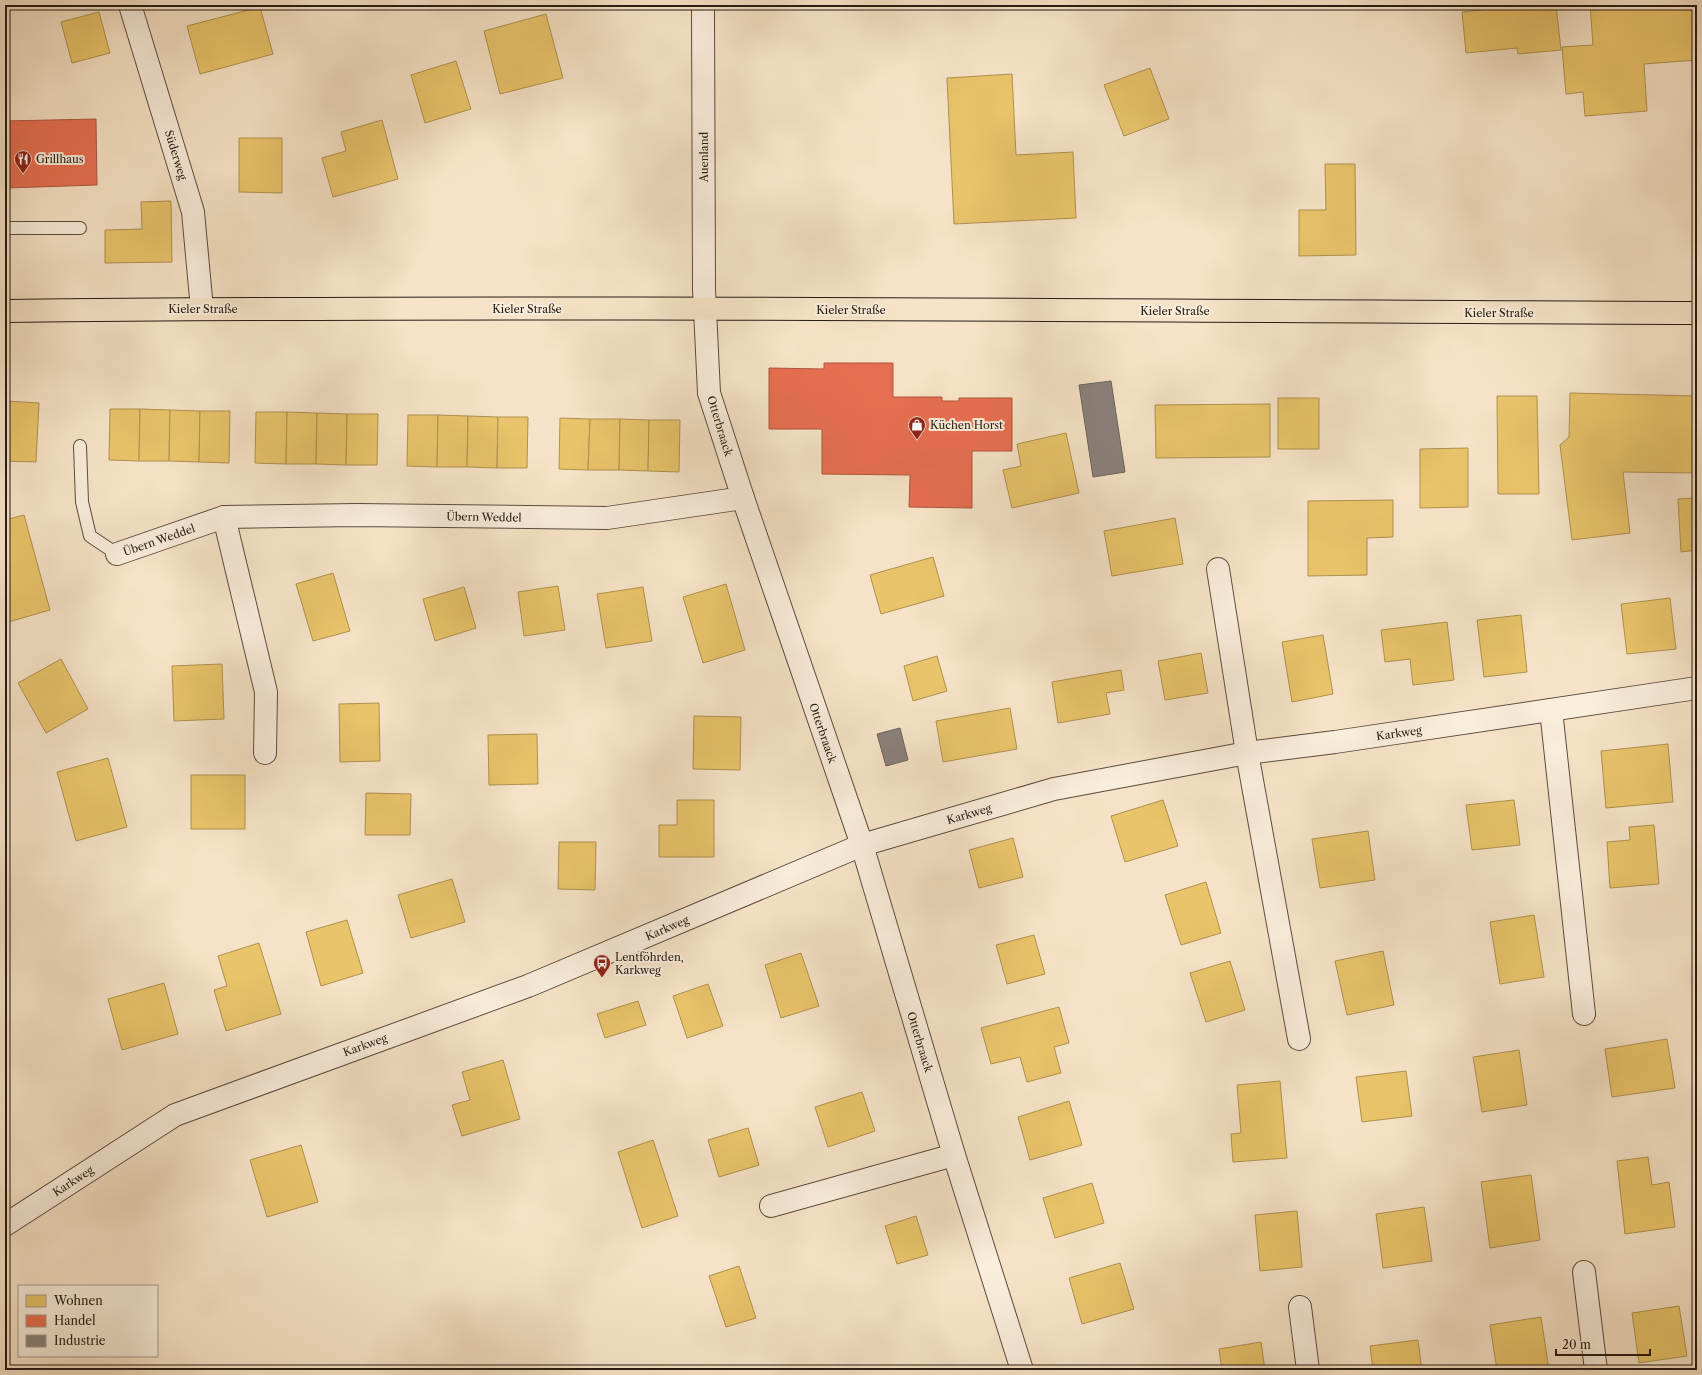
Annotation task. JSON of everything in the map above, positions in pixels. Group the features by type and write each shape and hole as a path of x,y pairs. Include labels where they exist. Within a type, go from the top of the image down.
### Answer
{"main road":[{"name":"Kieler Straße","path":"5,311 202,309 705,309 1697,313"}],"street":[{"name":"Süderweg","path":"130,5 193,212 202,309"},
{"name":"Auenland","path":"703,5 705,309"},
{"name":"Otterbraack","path":"705,309 710,393 743,498 862,845 954,1155 1022,1370"},
{"name":"Übern Weddel","path":"117,554 224,518 357,515 607,518 743,498"},
{"path":"224,518 266,692 265,753"},
{"path":"1218,569 1247,753 1300,1038"},
{"name":"Karkweg","path":"5,1225 175,1115 528,986 862,845 1054,789 1247,753 1336,742 1697,688"},
{"path":"1551,710 1584,1014"},
{"path":"771,1206 954,1155"},
{"path":"1584,1272 1596,1370"},
{"path":"1300,1307 1308,1370"}],"lane":[{"path":"5,228 80,228"},
{"path":"80,446 82,502 90,536 117,554"}],"building: Wohnen":[{"path":"1511,5 1556,5 1561,50 1518,54 1517,48 1466,53 1462,12 1511,7"},
{"path":"1590,5 1697,5 1697,60 1644,64 1647,111 1585,116 1583,92 1566,94 1562,47 1593,45"},
{"path":"260,7 273,54 200,74 187,26"},
{"path":"99,12 110,53 72,63 61,22"},
{"path":"546,14 563,78 500,94 484,31"},
{"path":"456,61 471,109 425,123 411,75"},
{"path":"1150,68 1169,119 1124,136 1104,85"},
{"path":"1012,74 1016,155 1073,152 1076,218 954,224 947,78"},
{"path":"382,120 398,179 333,197 322,158 346,151 341,132"},
{"path":"239,138 282,138 282,193 239,192"},
{"path":"1325,164 1355,164 1356,255 1299,256 1299,210 1326,210"},
{"path":"171,201 172,262 105,263 105,230 142,229 141,202"},
{"path":"1570,393 1697,396 1697,473 1623,472 1630,533 1572,540 1560,445 1569,437"},
{"path":"1497,396 1537,396 1539,494 1498,494"},
{"path":"1278,398 1319,398 1319,449 1278,449"},
{"path":"5,401 39,403 36,462 5,461"},
{"path":"1270,404 1270,457 1156,458 1155,405"},
{"path":"110,409 140,409 139,461 109,460"},
{"path":"140,409 170,410 169,461 139,461"},
{"path":"170,410 200,411 199,462 169,461"},
{"path":"200,411 230,411 229,463 199,462"},
{"path":"256,412 287,412 286,464 255,463"},
{"path":"287,412 317,413 316,464 286,464"},
{"path":"317,413 347,414 346,465 316,464"},
{"path":"347,414 378,414 377,465 346,465"},
{"path":"408,415 438,415 437,467 407,466"},
{"path":"438,415 468,416 467,467 437,467"},
{"path":"468,416 498,417 497,468 467,467"},
{"path":"498,417 528,417 527,468 497,468"},
{"path":"560,418 590,419 588,470 559,469"},
{"path":"590,419 620,419 619,470 588,470"},
{"path":"620,419 649,420 648,471 619,470"},
{"path":"649,420 680,420 679,472 648,471"},
{"path":"1066,433 1079,493 1012,508 1003,470 1021,466 1017,444"},
{"path":"1468,448 1468,507 1420,508 1420,449"},
{"path":"1697,498 1697,550 1681,552 1678,499"},
{"path":"1393,500 1393,537 1367,538 1367,575 1308,576 1308,501"},
{"path":"24,515 50,610 5,623 5,520"},
{"path":"1175,518 1183,564 1112,576 1104,531"},
{"path":"933,557 944,596 881,614 870,575"},
{"path":"333,573 350,631 313,641 296,584"},
{"path":"726,584 745,650 703,663 683,597"},
{"path":"558,586 565,630 524,636 518,592"},
{"path":"464,587 476,628 435,641 423,599"},
{"path":"643,587 652,641 606,648 597,594"},
{"path":"1670,598 1676,649 1627,654 1621,604"},
{"path":"1521,615 1527,672 1484,677 1477,620"},
{"path":"1447,622 1454,680 1413,685 1410,659 1385,662 1381,630"},
{"path":"1323,635 1333,694 1292,702 1282,642"},
{"path":"1201,653 1208,693 1165,700 1158,661"},
{"path":"937,656 947,691 913,701 904,666"},
{"path":"61,659 88,709 46,733 18,683"},
{"path":"222,664 224,719 174,721 172,666"},
{"path":"1121,670 1124,690 1106,693 1110,714 1058,723 1052,682"},
{"path":"379,703 380,761 340,762 339,704"},
{"path":"1010,708 1017,749 943,762 936,721"},
{"path":"694,716 741,717 740,770 693,769"},
{"path":"537,734 538,784 489,785 488,735"},
{"path":"1668,744 1673,802 1606,808 1601,751"},
{"path":"108,758 127,827 76,841 57,772"},
{"path":"191,775 245,775 245,829 191,829"},
{"path":"366,793 411,794 410,835 365,835"},
{"path":"677,800 714,800 714,857 659,857 659,825 677,825"},
{"path":"1163,800 1178,846 1125,862 1111,816"},
{"path":"1514,800 1520,845 1472,850 1466,805"},
{"path":"1654,825 1659,884 1610,888 1607,842 1630,840 1629,827"},
{"path":"1368,831 1375,880 1320,888 1312,839"},
{"path":"1013,838 1023,877 979,888 969,850"},
{"path":"559,842 596,842 595,890 558,889"},
{"path":"452,879 465,922 411,938 398,895"},
{"path":"1206,882 1221,933 1181,945 1165,895"},
{"path":"1534,915 1544,977 1500,984 1490,922"},
{"path":"347,920 363,973 321,986 306,932"},
{"path":"1034,935 1045,974 1007,984 996,945"},
{"path":"259,943 281,1014 226,1031 214,990 227,986 218,956"},
{"path":"1383,951 1394,1005 1347,1015 1335,961"},
{"path":"801,953 819,1006 781,1018 765,965"},
{"path":"1230,961 1245,1010 1206,1022 1190,973"},
{"path":"164,983 178,1034 122,1050 108,999"},
{"path":"708,984 723,1026 687,1038 673,996"},
{"path":"638,1001 646,1025 605,1038 597,1014"},
{"path":"1059,1007 1069,1043 1054,1047 1061,1073 1027,1082 1020,1057 991,1064 981,1028"},
{"path":"1667,1039 1675,1088 1612,1097 1605,1049"},
{"path":"1519,1050 1527,1105 1482,1112 1473,1057"},
{"path":"503,1060 520,1119 462,1136 452,1105 470,1100 462,1072"},
{"path":"1406,1071 1412,1116 1362,1122 1356,1077"},
{"path":"1280,1081 1287,1158 1233,1162 1231,1134 1241,1133 1237,1085"},
{"path":"862,1092 875,1131 828,1147 815,1107"},
{"path":"1069,1101 1082,1145 1030,1160 1018,1117"},
{"path":"748,1128 759,1165 719,1177 708,1140"},
{"path":"653,1140 678,1216 642,1228 618,1152"},
{"path":"301,1145 318,1202 267,1217 250,1160"},
{"path":"1648,1157 1652,1185 1669,1182 1675,1227 1625,1234 1617,1161"},
{"path":"1531,1175 1540,1240 1490,1248 1481,1182"},
{"path":"1092,1183 1104,1223 1055,1238 1043,1198"},
{"path":"1424,1207 1432,1261 1383,1268 1376,1214"},
{"path":"1297,1211 1302,1267 1260,1271 1255,1215"},
{"path":"916,1216 928,1255 897,1264 885,1226"},
{"path":"1120,1263 1134,1309 1082,1324 1069,1278"},
{"path":"739,1266 756,1318 726,1327 709,1276"},
{"path":"1679,1306 1687,1356 1639,1363 1632,1313"},
{"path":"1541,1317 1549,1370 1497,1370 1490,1325"},
{"path":"1418,1340 1422,1370 1373,1370 1370,1346"},
{"path":"1261,1342 1265,1370 1222,1370 1219,1349"}],"building: Handel":[{"path":"96,119 97,185 5,188 5,121"},
{"name":"Küchen Horst","path":"824,363 893,363 893,397 942,397 942,401 959,401 959,398 1012,398 1012,451 972,451 972,508 909,507 910,475 822,474 822,429 769,429 769,368 824,369"}],"building: Industrie":[{"path":"1111,381 1125,472 1093,477 1079,385"},
{"path":"900,728 908,760 886,766 877,734"}],"place":[{"name":"Grillhaus","path":"23,174"},
{"name":"Küchen Horst","path":"917,440"},
{"name":"Lentföhrden, Karkweg","path":"602,978"}]}
